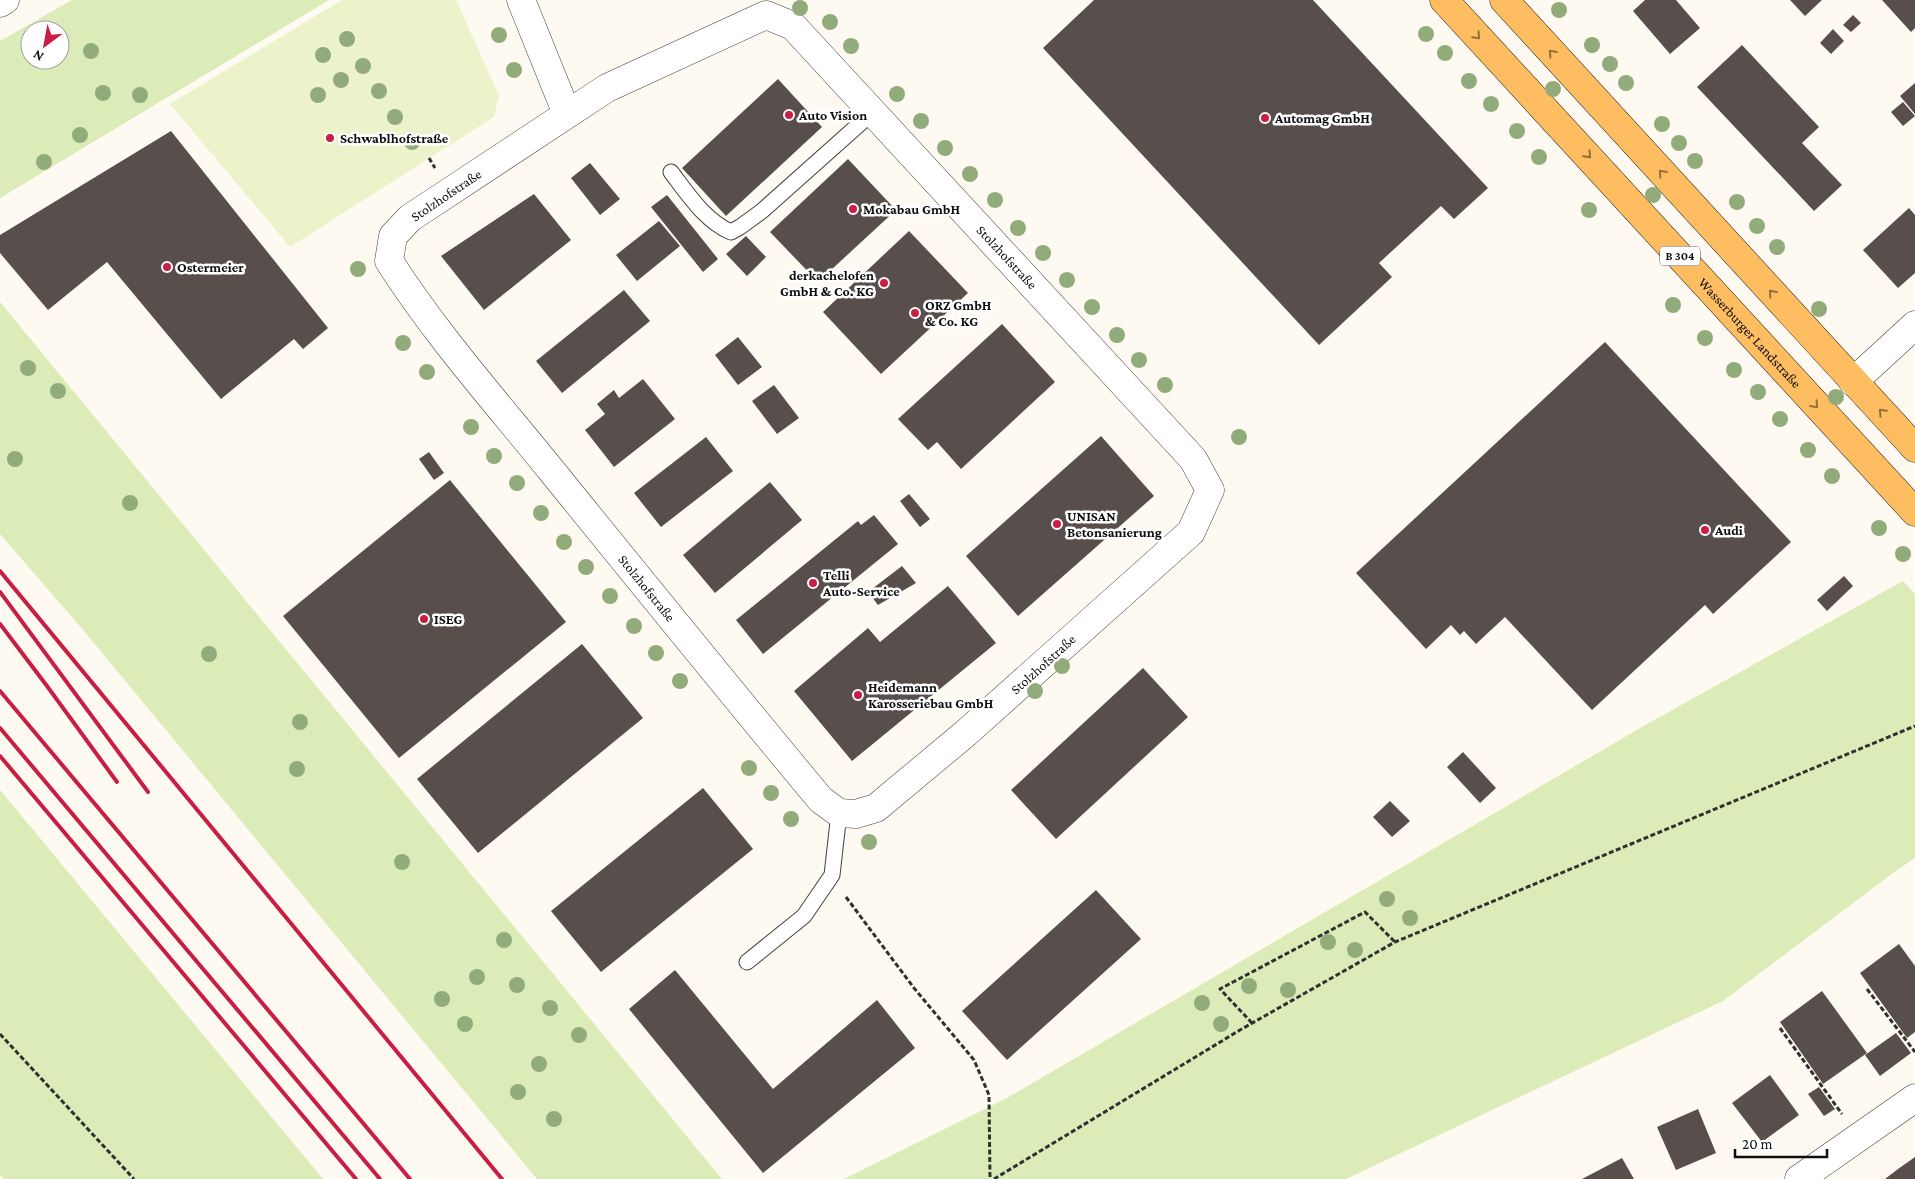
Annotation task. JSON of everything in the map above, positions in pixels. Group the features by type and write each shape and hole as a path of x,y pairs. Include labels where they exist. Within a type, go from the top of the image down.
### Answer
{"main road":[{"name":"Wasserburger Landstraße","path":"1444,0 1915,512"},
{"path":"1504,0 1915,448"}],"street":[{"path":"0,3 5,0"},
{"path":"521,0 567,114"},
{"name":"Stolzhofstraße","path":"766,15 793,26 873,112 1193,458 1210,490 1191,532 966,733 876,808 856,814 839,813 821,800 721,680 419,306 389,262 393,236 410,218 567,114 607,88 766,15"},
{"path":"1853,382 1915,325"},
{"path":"1799,1179 1915,1098"}],"lane":[{"path":"671,172 695,203 722,228 731,232 762,211 873,112"},
{"path":"747,962 804,916 832,875 839,813"}],"path":[{"path":"429,158 435,168"},
{"path":"994,1179 1252,1023 1395,942 1915,726"},
{"path":"832,875 849,901 914,988 974,1060 989,1095 990,1179"},
{"path":"1252,1023 1220,989 1365,912 1395,942"},
{"path":"1867,990 1915,1052"},
{"path":"1780,1028 1847,1121"},
{"path":"0,1034 134,1179"}],"green space":[{"path":"72,0 329,0 0,198 0,41 20,30 20,70 70,70 70,20 37,20"},
{"name":"Schwablhofstraße","path":"342,0 456,0 499,96 494,117 290,247 170,104"},
{"path":"0,302 722,1179 537,1179 84,631 0,534"},
{"path":"1903,581 1915,594 1915,858 1723,1001 1346,1179 844,1179 1007,1098 1647,724"},
{"path":"0,790 323,1179 3,1179 0,1174"}],"building":[{"name":"Automag GmbH","path":"1094,0 1313,0 1488,188 1454,219 1441,206 1379,263 1392,277 1319,345 1043,48"},
{"path":"1645,0 1676,0 1700,28 1670,54 1633,11"},
{"path":"1790,0 1822,0 1805,16"},
{"path":"1882,0 1915,0 1915,28 1911,32"},
{"path":"1853,15 1861,23 1851,32 1843,25"},
{"path":"1833,29 1844,41 1831,54 1820,43"},
{"path":"1742,45 1819,127 1802,143 1842,185 1814,211 1697,87"},
{"path":"778,79 822,127 726,216 682,168"},
{"path":"1915,83 1915,114 1900,96"},
{"path":"1903,102 1915,116 1903,126 1891,112"},
{"path":"171,131 328,328 303,349 294,339 221,399 107,262 48,310 0,253 0,235"},
{"path":"848,159 896,210 818,282 770,232"},
{"path":"590,163 620,199 600,215 571,178"},
{"path":"534,194 571,240 484,310 441,256"},
{"path":"667,195 718,259 703,272 651,207"},
{"path":"1909,208 1915,215 1915,273 1898,288 1863,250"},
{"path":"659,221 680,246 637,281 616,255"},
{"path":"909,231 968,293 881,374 823,312"},
{"path":"746,236 766,257 747,276 726,254"},
{"path":"624,290 650,321 562,393 536,361"},
{"path":"1002,324 1055,382 961,469 937,442 928,450 898,419"},
{"path":"738,337 762,367 738,385 715,355"},
{"path":"1605,342 1791,542 1713,614 1705,605 1592,710 1505,617 1476,644 1464,631 1460,635 1451,625 1426,649 1356,573"},
{"path":"643,379 675,419 614,467 585,430 605,414 597,404 614,390 619,398"},
{"path":"774,385 799,418 777,434 752,401"},
{"path":"1101,436 1154,496 1018,616 966,556"},
{"path":"706,437 733,471 661,527 634,493"},
{"path":"429,452 444,473 434,480 419,459"},
{"name":"ISEG","path":"450,480 566,622 399,758 283,616"},
{"path":"770,482 802,520 715,593 683,555"},
{"path":"909,494 930,519 920,527 900,501"},
{"path":"874,515 898,544 763,654 736,620 858,521 861,525"},
{"path":"902,566 916,583 878,605 868,592"},
{"path":"1844,576 1853,586 1827,611 1817,600"},
{"path":"948,586 996,643 852,761 794,691 868,628 880,642"},
{"path":"582,644 643,718 478,853 417,779"},
{"path":"1143,668 1188,717 1056,839 1011,790"},
{"path":"1463,752 1496,788 1480,803 1447,767"},
{"path":"703,788 753,849 601,972 551,911"},
{"path":"1390,801 1410,821 1392,837 1373,817"},
{"path":"1096,890 1141,939 1007,1060 962,1011"},
{"path":"1899,944 1915,966 1915,1032 1907,1038 1860,973"},
{"path":"675,970 773,1089 877,1000 915,1048 763,1173 629,1009"},
{"path":"1822,991 1867,1053 1823,1084 1780,1022"},
{"path":"1896,1033 1911,1053 1880,1076 1865,1055"},
{"path":"1770,1075 1799,1115 1762,1142 1732,1103"},
{"path":"1819,1087 1835,1109 1824,1116 1808,1094"},
{"path":"1698,1109 1716,1153 1676,1170 1657,1127"},
{"path":"1915,1157 1915,1179 1885,1179 1898,1169"},
{"path":"1622,1158 1634,1179 1582,1179"}],"railway":[{"path":"0,571 502,1179"},
{"path":"0,592 148,792"},
{"path":"0,624 117,782"},
{"path":"0,691 410,1179"},
{"path":"0,728 380,1179"},
{"path":"0,756 356,1179"}],"place":[{"name":"Auto Vision","path":"789,115"},
{"name":"Automag GmbH","path":"1265,118"},
{"name":"Schwablhofstraße","path":"330,138"},
{"name":"Mokabau GmbH","path":"853,209"},
{"name":"Ostermeier","path":"167,267"},
{"name":"derkachelofen GmbH & Co. KG","path":"884,283"},
{"name":"ORZ GmbH & Co. KG","path":"915,313"},
{"name":"UNISAN Betonsanierung","path":"1057,524"},
{"name":"Audi","path":"1705,530"},
{"name":"Telli Auto-Service","path":"813,583"},
{"name":"ISEG","path":"424,619"},
{"name":"Heidemann Karosseriebau GmbH","path":"858,695"}]}
